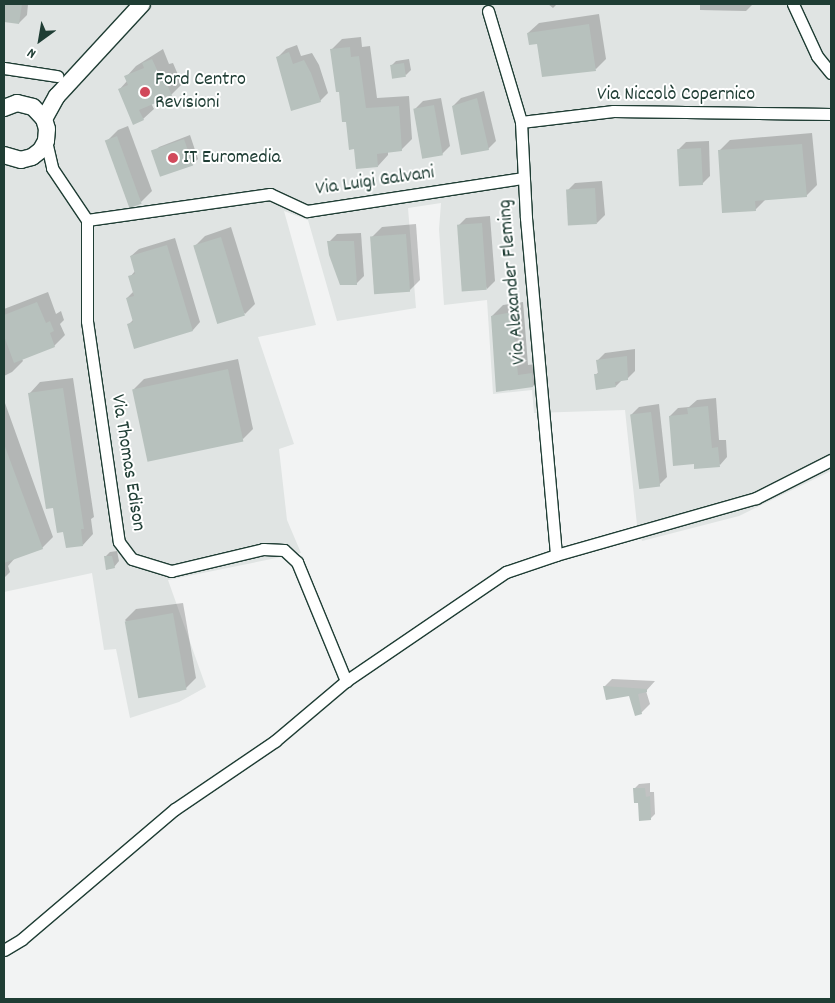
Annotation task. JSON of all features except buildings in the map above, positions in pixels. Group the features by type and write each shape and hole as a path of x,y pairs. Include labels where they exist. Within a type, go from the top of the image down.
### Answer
{"main road":[{"path":"20,107 57,96 142,4"},
{"path":"6,159 21,160 32,157 41,150 46,140 48,130 20,107"}],"street":[{"path":"793,4 817,56 831,73"},
{"name":"Via Alexander Fleming","path":"488,11 521,122 523,178 556,555"},
{"path":"4,68 57,76"},
{"name":"Via Niccolò Copernico","path":"521,122 613,111 831,114"},
{"path":"46,140 52,168 87,220"},
{"path":"32,157 52,168"},
{"name":"Via Luigi Galvani","path":"87,220 270,194 307,211 523,178"},
{"name":"Via Thomas Edison","path":"87,220 87,321 119,542 132,559 171,571 263,549 284,550 297,562 346,680"},
{"path":"4,950 22,939 174,809 275,741 346,680 506,572 556,555 756,498 831,460"}],"shaded area":[{"path":"4,4 831,4 831,471 739,516 642,541 637,525 625,410 534,413 532,390 493,394 487,300 444,305 439,229 441,203 408,208 416,308 337,321 308,220 284,211 316,325 258,337 294,444 279,449 287,520 301,553 168,580 206,687 179,702 130,718 116,649 104,650 92,573 4,592"}],"place":[{"name":"Ford Centro Revisioni","path":"145,92"},
{"name":"IT Euromedia","path":"173,158"}]}
